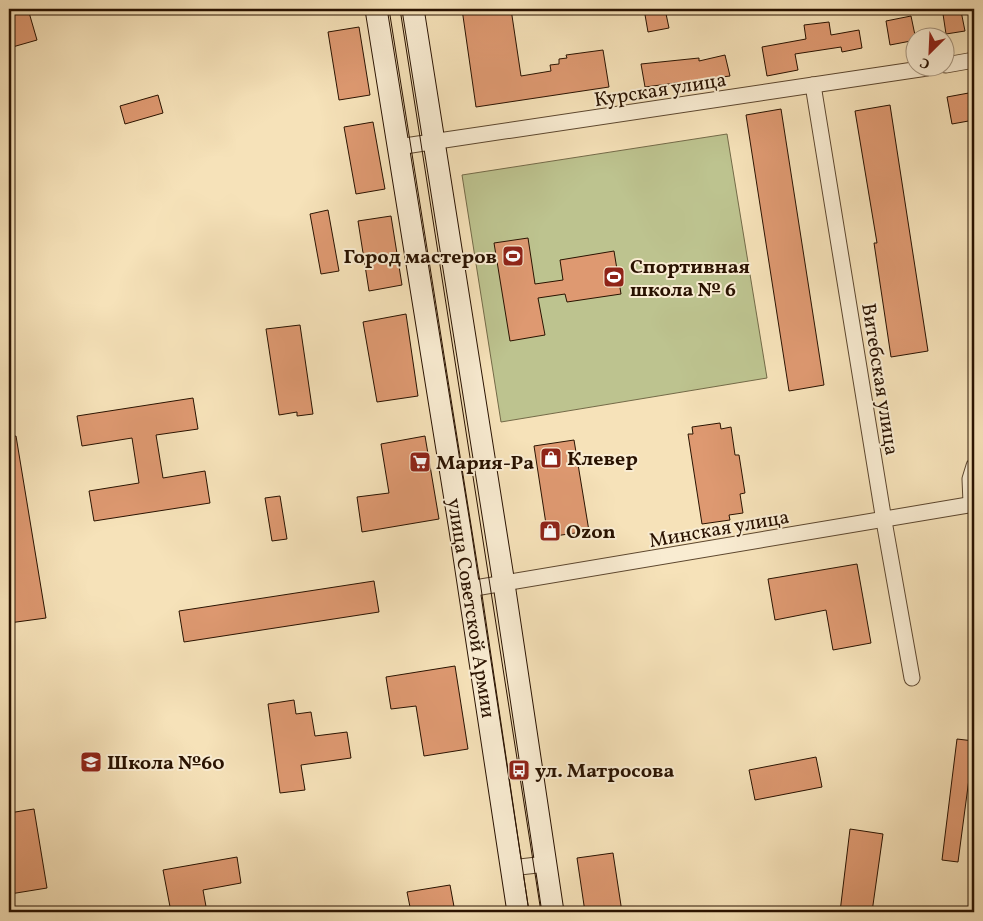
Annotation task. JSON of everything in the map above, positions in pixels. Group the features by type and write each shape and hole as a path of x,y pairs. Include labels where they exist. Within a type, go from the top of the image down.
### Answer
{"main road":[{"name":"улица Советской Армии","path":"376,9 469,589 518,912"},
{"name":"улица Советской Армии","path":"413,9 504,584 553,912"}],"street":[{"path":"956,63 974,60"},
{"name":"Курская улица","path":"398,148 906,71"},
{"name":"Витебская улица","path":"813,85 884,521 912,678"},
{"path":"973,503 970,479 974,466"},
{"name":"Минская улица","path":"469,589 884,521 973,503"},
{"path":"511,868 546,864"}],"green space":[{"name":"Спортивная школа № 6","path":"727,134 767,378 501,422 462,175"}],"building":[{"path":"9,9 28,9 37,40 9,48"},
{"path":"462,9 511,9 521,76 551,71 550,65 559,64 559,59 567,58 566,55 603,50 609,87 476,107"},
{"path":"644,9 665,9 669,28 648,32"},
{"path":"961,11 965,31 956,32 956,28 945,28 943,14"},
{"path":"911,16 914,28 906,28 906,42 890,45 886,21"},
{"path":"829,22 831,35 859,30 862,48 842,52 841,47 795,54 798,70 767,76 762,47 806,39 804,25"},
{"path":"359,27 370,95 339,100 328,32"},
{"path":"725,55 730,76 645,87 641,64 699,58 699,61"},
{"path":"974,92 974,120 952,124 947,97"},
{"path":"158,95 163,113 125,124 120,106"},
{"path":"890,105 928,351 891,357 874,243 877,243 855,111"},
{"path":"781,109 824,385 789,391 746,115"},
{"path":"373,122 385,189 356,194 344,127"},
{"path":"328,210 339,271 321,274 310,214"},
{"path":"391,216 402,285 369,291 358,221"},
{"path":"528,238 535,284 563,280 560,260 614,251 621,294 567,302 565,294 538,298 545,335 510,341 494,243"},
{"path":"406,314 418,396 377,402 363,322"},
{"path":"300,325 313,414 297,416 297,412 279,415 266,329"},
{"path":"193,398 198,429 156,435 163,478 205,471 210,503 94,521 89,491 139,483 132,438 82,446 77,416"},
{"path":"720,423 721,429 731,427 735,455 739,455 745,493 740,494 743,513 729,515 730,520 702,524 688,434 693,434 692,427"},
{"path":"16,436 46,618 9,623 9,437"},
{"path":"425,436 439,519 362,532 357,497 389,493 381,444"},
{"path":"574,440 589,531 548,537 534,446"},
{"path":"280,496 287,539 272,541 265,498"},
{"path":"857,564 871,643 833,650 826,610 775,620 768,579"},
{"path":"374,581 379,612 184,642 179,611"},
{"path":"455,666 468,749 424,756 416,706 391,709 386,677"},
{"path":"294,700 296,714 311,712 315,736 347,732 351,758 301,765 305,790 280,793 268,704"},
{"path":"957,739 974,741 958,862 942,860"},
{"path":"816,757 822,787 755,800 749,770"},
{"path":"34,809 47,888 10,894 9,813"},
{"path":"850,829 883,834 872,912 840,912"},
{"path":"613,853 622,912 585,912 577,858"},
{"path":"237,857 241,883 203,890 207,912 171,912 163,870"},
{"path":"450,885 455,912 411,912 407,892"}],"tram line":[{"path":"389,9 481,588 529,912"},
{"path":"400,9 541,912"}],"place":[{"name":"Город мастеров","path":"513,256"},
{"name":"Спортивная школа № 6","path":"614,277"},
{"name":"Клевер","path":"551,458"},
{"name":"Мария-Ра","path":"420,462"},
{"name":"Ozon","path":"550,531"},
{"name":"Школа №60","path":"91,762"},
{"name":"ул. Матросова","path":"519,770"}]}
